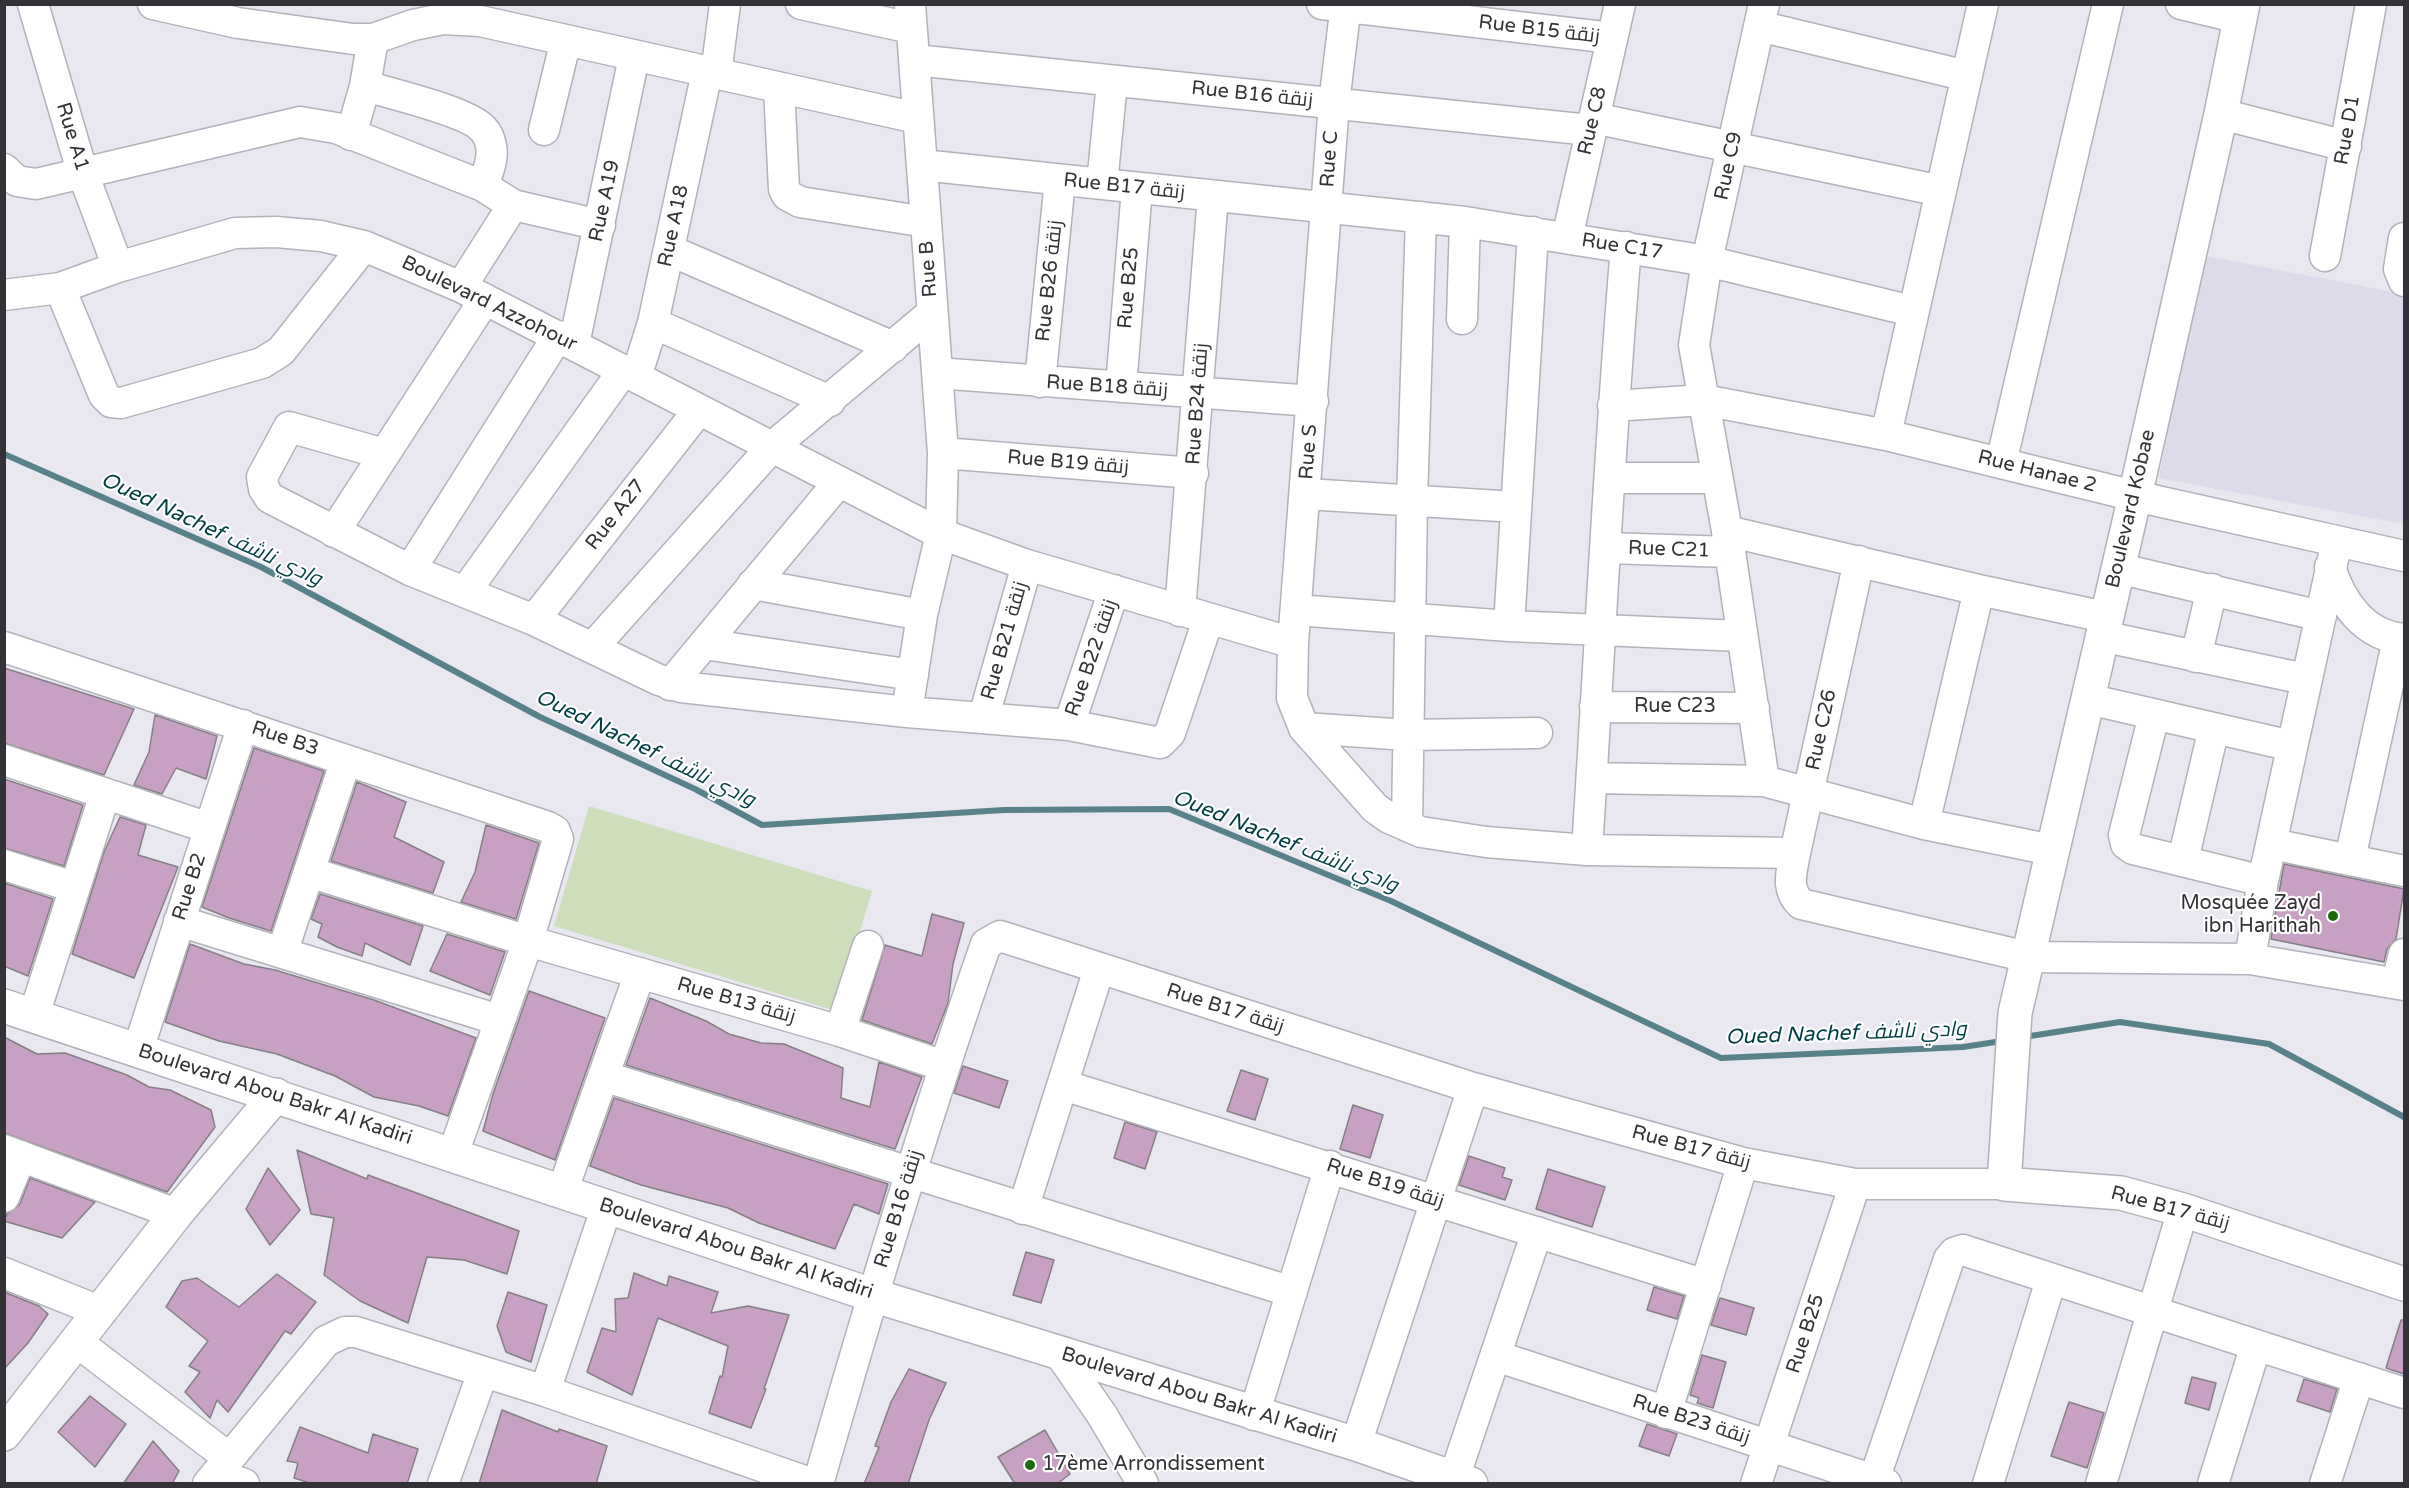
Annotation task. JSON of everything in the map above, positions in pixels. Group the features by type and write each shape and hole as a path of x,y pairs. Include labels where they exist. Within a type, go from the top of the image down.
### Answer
{"main road":[{"name":"Boulevard Kobae","path":"2004,1184 2015,1013 2135,496 2221,114 2241,11"},
{"name":"Boulevard Abou Bakr Al Kadiri","path":"19,1010 872,1295 1254,1415 1356,1444 1462,1481"},
{"path":"5,1432 176,1214 276,1095"},
{"name":"Rue B17 زنقة","path":"2004,1184 2121,1193 2183,1210 2404,1284"}],"street":[{"name":"Rue A1","path":"33,4 82,171 118,267"},
{"path":"153,4 238,22 321,35 373,39 413,25 461,19 507,25 634,57 917,118"},
{"name":"Rue A18","path":"465,592 630,374 653,323 725,4"},
{"path":"801,4 911,16"},
{"name":"Rue C8","path":"1567,238 1620,4"},
{"path":"1886,435 1983,4"},
{"path":"2001,463 2108,4"},
{"path":"2181,4 2241,11"},
{"name":"Rue D1","path":"2325,256 2371,4"},
{"name":"Rue B15 زنقة","path":"1338,5 1612,38"},
{"name":"Rue C","path":"1327,206 1338,5"},
{"path":"1762,15 1967,76"},
{"name":"Rue C9","path":"1762,15 1707,261 1694,345 1729,541 1741,636 1764,781"},
{"name":"Rue B","path":"907,712 922,615 941,534 942,453 911,16"},
{"path":"351,135 365,86 373,39"},
{"path":"544,130 566,40"},
{"name":"Rue A19","path":"410,570 566,340 600,225 634,57"},
{"name":"Rue B16 زنقة","path":"915,60 1334,103 1592,124 1732,148 1941,191"},
{"path":"1102,184 1112,82"},
{"path":"365,86 421,102 473,121 483,128 491,146 492,158 483,186"},
{"path":"779,88 784,189 787,195 800,202 926,222"},
{"path":"2221,114 2346,146"},
{"path":"4,170 16,182 26,184 300,122 322,124 483,186 513,205 600,225"},
{"name":"Rue B17 زنقة","path":"922,165 1327,206"},
{"name":"Rue B26 زنقة","path":"1040,382 1060,180"},
{"name":"Rue B25","path":"1121,387 1137,188"},
{"name":"Rue B24 زنقة","path":"1180,610 1213,196"},
{"path":"334,532 384,454 473,293 513,205"},
{"name":"Rue C17","path":"1327,206 1465,222 1707,261 1912,312"},
{"name":"Rue S","path":"1304,728 1293,698 1293,643 1327,206"},
{"path":"1407,826 1412,501 1421,218"},
{"path":"1462,319 1465,222"},
{"name":"Boulevard Azzohour","path":"4,294 60,288 118,267 235,233 276,232 321,236 364,246 473,293 698,411 941,534 1027,565 1208,620 1293,643"},
{"path":"1509,626 1533,232"},
{"path":"2404,238 2399,269 2404,281"},
{"path":"60,288 104,395 111,402 121,403 262,363 274,357 364,246"},
{"path":"1587,850 1607,548 1613,406 1626,247"},
{"path":"669,250 892,347"},
{"path":"593,647 771,448 830,401 931,314"},
{"path":"653,323 830,401"},
{"name":"Rue B18 زنقة","path":"937,373 1313,401"},
{"name":"Rue Hanae 2","path":"1613,406 1704,400 1886,435 2001,463 2135,496 2333,554 2404,556"},
{"name":"Rue A27","path":"534,620 698,411"},
{"path":"384,454 294,426 285,429 262,477 264,489 270,498 410,570 534,620 670,685 907,712 984,716 1069,725 1156,743 1163,741 1170,733 1208,620"},
{"name":"Rue B19 زنقة","path":"942,453 1192,473"},
{"path":"1610,478 1717,478"},
{"path":"670,685 838,483"},
{"path":"1306,494 1516,507"},
{"name":"Rue C21","path":"1607,548 1729,541 1860,561 1979,590 2103,626 2196,657 2305,679"},
{"path":"2250,959 2263,881 2333,554"},
{"path":"2333,554 2338,592 2353,613 2374,629 2401,639 2350,859"},
{"name":"Rue C26","path":"1860,561 1795,853 1790,882 1796,899 1807,907 2028,957"},
{"name":"Rue B21 زنقة","path":"984,716 1027,565"},
{"path":"2117,568 2321,616"},
{"path":"753,584 922,615"},
{"path":"2196,657 2211,589"},
{"name":"Rue B22 زنقة","path":"1069,725 1114,590"},
{"path":"1924,824 1979,590"},
{"path":"1296,610 1509,626 1741,636"},
{"path":"704,644 913,675"},
{"name":"Rue B3","path":"4,647 548,826 555,831 558,840 528,941"},
{"path":"2088,699 2292,746"},
{"name":"Rue C23","path":"1595,707 1754,708"},
{"path":"2154,715 2124,840 2133,849 2263,881"},
{"name":"Rue B2","path":"138,1050 243,725"},
{"path":"1304,728 1408,735 1537,733"},
{"path":"1304,728 1376,808 1407,826 1437,835 1486,842 1587,850 1795,853"},
{"path":"2183,860 2214,728"},
{"path":"4,760 209,828"},
{"path":"282,953 346,760"},
{"path":"1592,778 1764,781 1924,824 2052,850"},
{"path":"19,1010 74,887 105,794"},
{"path":"2272,844 2404,871"},
{"path":"4,865 74,887"},
{"name":"Rue B13 زنقة","path":"309,872 528,941 840,1031 944,1066"},
{"path":"179,921 499,1020"},
{"name":"Rue B17 زنقة","path":"991,939 1000,936 1473,1088 1743,1163 1855,1184 2004,1184"},
{"name":"Rue B16 زنقة","path":"818,1484 910,1172 986,944 991,939"},
{"path":"453,1154 528,941"},
{"path":"840,1031 868,946"},
{"path":"2028,957 2250,959 2402,974"},
{"path":"1023,1209 1099,969"},
{"path":"561,1192 640,973"},
{"path":"603,1076 1292,1292"},
{"name":"Rue B19 زنقة","path":"1063,1085 1706,1285"},
{"path":"1356,1444 1473,1088"},
{"path":"4,1197 13,1153 176,1214"},
{"path":"1666,1413 1743,1163"},
{"path":"1254,1415 1329,1166"},
{"name":"Rue B25","path":"1756,1484 1855,1184"},
{"path":"546,1390 608,1206"},
{"path":"2101,1484 2183,1210"},
{"path":"1462,1481 1496,1356 1537,1232"},
{"path":"1880,1482 1948,1259 1954,1253 1963,1250 2404,1393"},
{"path":"4,1273 99,1311"},
{"path":"1988,1484 2051,1280"},
{"path":"218,1472 326,1341 345,1332 356,1332 546,1390 813,1484"},
{"path":"77,1342 218,1472 244,1484"},
{"path":"2213,1484 2256,1345"},
{"path":"1060,1354 1102,1415 1143,1484"},
{"name":"Rue B23 زنقة","path":"1496,1356 1880,1482"},
{"path":"443,1484 483,1372"},
{"path":"2325,1484 2359,1378"}],"shaded area":[{"path":"2200,255 2404,294 2404,524 2159,478"}],"green space":[{"path":"589,806 872,891 836,1011 554,926"}],"building":[{"path":"4,668 134,709 104,775 4,743"},
{"path":"155,715 217,736 206,779 176,768 162,794 134,785 149,752"},
{"path":"254,748 324,771 271,931 202,907"},
{"path":"4,779 83,805 64,866 4,848"},
{"path":"357,782 406,802 394,837 444,862 433,893 331,861"},
{"path":"120,817 146,825 138,855 178,867 134,978 72,954 104,852"},
{"path":"486,825 539,843 516,919 461,902 475,872"},
{"name":"Mosquée Zayd ibn Harithah","path":"2284,864 2404,889 2396,939 2387,949 2384,962 2271,939"},
{"path":"4,883 53,899 28,976 4,966"},
{"path":"320,894 423,926 410,965 365,943 362,956 318,937 322,924 311,919"},
{"path":"932,914 964,923 953,964 948,1003 932,1044 862,1020 885,945 922,956"},
{"path":"447,934 505,952 490,995 430,971"},
{"path":"190,944 244,964 275,970 374,1000 476,1038 448,1116 419,1106 374,1097 335,1076 277,1054 219,1041 165,1022"},
{"path":"529,991 605,1018 555,1160 483,1131 493,1094"},
{"path":"650,998 706,1021 729,1034 761,1043 784,1044 843,1068 841,1098 870,1107 879,1062 922,1077 895,1149 626,1065"},
{"path":"4,1037 37,1054 65,1053 127,1075 149,1087 170,1090 211,1110 215,1127 167,1192 4,1133"},
{"path":"963,1066 1008,1081 999,1108 954,1093"},
{"path":"1241,1070 1268,1079 1255,1120 1227,1111"},
{"path":"614,1098 888,1184 879,1214 854,1204 835,1249 759,1223 728,1208 641,1185 590,1166"},
{"path":"1353,1105 1383,1115 1370,1158 1340,1149"},
{"path":"1125,1122 1157,1132 1145,1169 1114,1158"},
{"path":"297,1150 367,1179 368,1175 519,1231 507,1274 464,1260 427,1257 408,1323 360,1301 324,1275 334,1218 311,1214"},
{"path":"1469,1156 1505,1168 1502,1177 1512,1180 1505,1200 1459,1185"},
{"path":"268,1168 300,1210 270,1245 246,1209"},
{"path":"1548,1169 1605,1187 1592,1227 1536,1209"},
{"path":"30,1178 95,1202 62,1238 4,1221 7,1214 20,1204"},
{"path":"1026,1252 1054,1260 1041,1303 1013,1295"},
{"path":"634,1273 667,1286 669,1276 718,1292 711,1313 748,1306 789,1315 751,1428 709,1413 720,1376 722,1377 728,1346 658,1318 632,1395 587,1372 602,1328 616,1332 615,1299 628,1298"},
{"path":"277,1274 316,1302 291,1334 285,1331 228,1412 217,1400 210,1418 185,1392 200,1372 189,1366 208,1341 166,1307 182,1281 197,1278 239,1307"},
{"path":"1654,1287 1684,1296 1677,1319 1647,1310"},
{"path":"4,1292 39,1306 48,1314 28,1343 4,1369"},
{"path":"508,1292 547,1305 531,1362 506,1352 497,1326"},
{"path":"1720,1298 1754,1308 1746,1335 1711,1325"},
{"path":"2401,1320 2404,1320 2404,1374 2386,1368"},
{"path":"1702,1355 1726,1362 1713,1408 1697,1403 1699,1398 1690,1395"},
{"path":"909,1369 946,1383 929,1420 908,1484 864,1484 879,1447 875,1446 891,1402"},
{"path":"2192,1377 2216,1383 2209,1410 2185,1403"},
{"path":"2304,1379 2337,1389 2330,1412 2297,1401"},
{"path":"90,1396 126,1424 95,1467 58,1432"},
{"path":"2069,1402 2104,1413 2087,1468 2051,1456"},
{"path":"502,1410 558,1432 559,1429 607,1446 596,1484 479,1484"},
{"path":"1647,1424 1677,1434 1669,1456 1639,1446"},
{"path":"300,1427 368,1453 373,1434 418,1449 407,1484 313,1484 294,1478 298,1463 287,1461"},
{"name":"17ème Arrondissement","path":"1045,1430 1070,1474 1057,1484 1015,1484 998,1457"},
{"path":"153,1441 179,1471 172,1484 123,1484"}],"waterway":[{"name":"Oued Nachef وادي ناشف","path":"4,454 261,567 540,717 695,789 762,825 1004,810 1169,809 1391,901 1721,1058 1963,1047 2002,1041"},
{"name":"Oued Nachef وادي ناشف","path":"2024,1037 2120,1022 2269,1044 2404,1117"}],"place":[{"name":"Mosquée Zayd ibn Harithah","path":"2333,916"},
{"name":"17ème Arrondissement","path":"1030,1465"}]}
